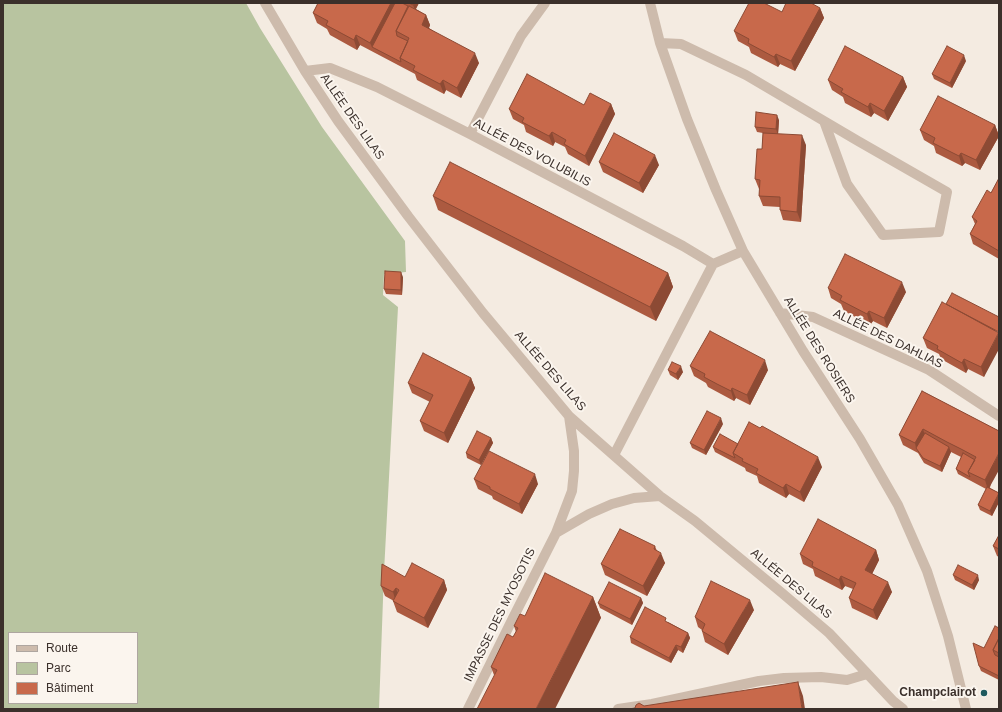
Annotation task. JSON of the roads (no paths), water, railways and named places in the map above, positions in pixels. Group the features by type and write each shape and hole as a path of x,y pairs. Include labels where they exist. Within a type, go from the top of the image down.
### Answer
{"street":[{"name":"ALLÉE DES LILAS","path":"265,3 305,71 338,121 408,216 483,313 569,416 660,496 695,521 782,592 829,633 893,701 903,709"},
{"path":"470,134 521,36 545,3"},
{"name":"ALLÉE DES ROSIERS","path":"650,3 660,43 687,118 716,190 743,251 780,313 860,439 898,505 927,571 948,636 966,709"},
{"path":"660,43 681,44 746,75 947,192 939,232 883,235 848,184 824,121"},
{"name":"ALLÉE DES VOLUBILIS","path":"305,71 330,68 378,87 683,246 712,264"},
{"path":"614,454 712,264 743,251"},
{"name":"ALLÉE DES DAHLIAS","path":"780,313 813,317 929,370 999,416"},
{"name":"IMPASSE DES MYOSOTIS","path":"468,709 556,533 572,490 574,451 569,416"},
{"path":"556,533 589,514 612,504 634,498 660,496"},
{"path":"618,709 759,681 784,678 821,677 847,680 867,674"}],"place":[{"name":"Champclairot","path":"984,693"}]}
